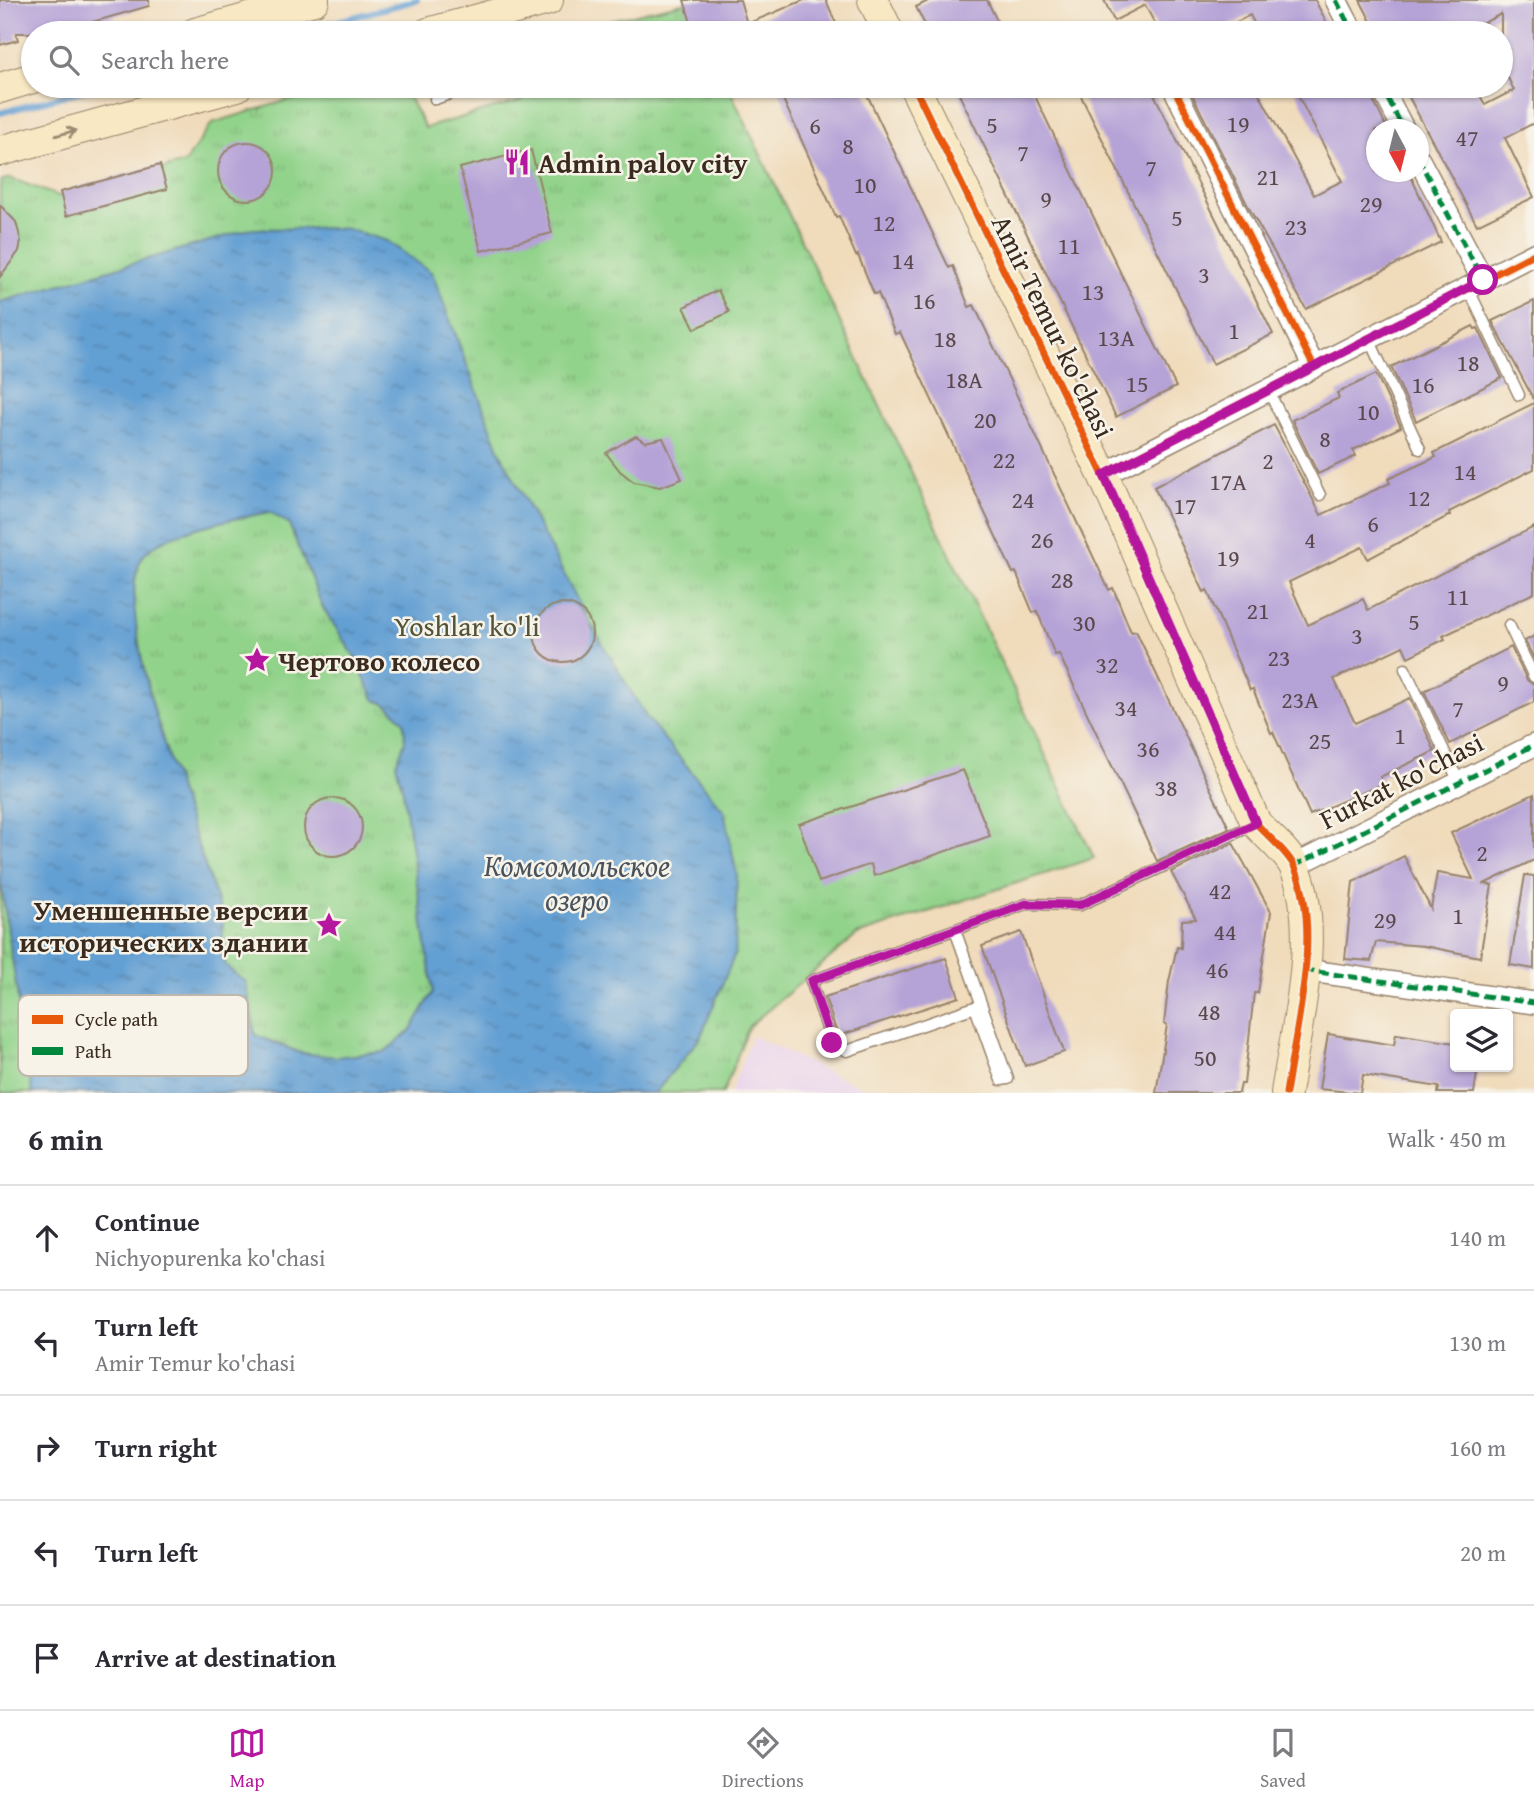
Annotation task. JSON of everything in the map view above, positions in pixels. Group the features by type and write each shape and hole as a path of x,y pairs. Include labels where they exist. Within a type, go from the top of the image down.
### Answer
{"street":[{"path":"238,21 314,0"},
{"path":"486,21 548,0"},
{"path":"873,0 883,21"},
{"path":"1336,0 1347,21"},
{"path":"0,88 21,82"},
{"path":"0,151 193,98"},
{"name":"Amir Temur ko'chasi","path":"920,98 1104,475 1256,823 1294,866 1306,911 1304,970 1286,1093"},
{"path":"1179,98 1314,367"},
{"path":"1387,98 1398,119"},
{"path":"1429,180 1475,284"},
{"path":"1104,475 1534,254"},
{"name":"Furkat ko'chasi","path":"1294,866 1534,745"},
{"path":"1304,970 1534,1003"}],"lane":[{"path":"1475,284 1519,395"},
{"path":"1369,339 1420,449"},
{"path":"1268,390 1320,495"},
{"path":"1509,625 1534,677"},
{"path":"1405,669 1459,782"},
{"path":"955,930 1008,1079 1001,1080 975,1007 847,1051 832,1043 811,981 1026,904 1080,905 1256,823"}],"shaded area":[{"path":"752,1036 868,1090 868,1093 730,1093"}],"green space":[{"path":"688,2 697,21 607,21"},
{"name":"Yoshlar ko'li","path":"295,98 409,98 425,128 522,98 734,98 1094,858 857,935 749,1026 723,1093 0,1093 0,181 10,178 58,196 185,163 212,123"}],"water":[{"name":"Комсомольское озеро","path":"344,228 387,241 432,273 501,454 587,618 647,718 724,811 737,875 735,954 700,1038 655,1093 32,1093 29,1076 248,1076 248,995 18,995 18,999 0,878 0,302 250,229","holes":["270,512 289,524 323,608 353,654 374,699 389,706 404,722 405,742 396,764 403,791 433,992 410,1031 384,1052 335,1057 301,1053 255,1035 246,982 230,970 223,959 223,919 160,732 137,629 134,587 142,558 164,540 200,527"]}],"building":[{"path":"0,0 149,0 149,6 96,21 21,21 21,33 16,33 18,40 0,45"},
{"path":"684,0 740,0 746,21 690,21"},
{"path":"804,0 826,0 835,21 754,21"},
{"path":"930,0 987,0 997,21 923,21 916,7"},
{"path":"1104,0 1315,0 1326,21 1253,21 1250,15 1238,21 1154,21 1145,5 1114,21"},
{"path":"1360,0 1534,0 1534,123 1505,138 1534,197 1477,225 1429,135 1429,119 1421,119 1409,98 1481,98 1485,105 1499,98 1513,98 1513,21 1501,21 1501,14 1487,21 1371,21"},
{"path":"782,98 869,98 949,268 953,266 969,307 974,305 1109,590 1113,588 1131,632 1136,631 1229,828 1157,861 1059,654 1055,655 1037,611 1033,613 1016,572 1013,573 900,332 895,334 878,293 874,294 839,216 836,217"},
{"path":"961,98 1036,98 1176,387 1116,417"},
{"path":"1082,98 1156,98 1273,334 1213,364"},
{"path":"1194,98 1261,98 1314,195 1342,181 1299,98 1372,98 1382,119 1366,119 1366,182 1414,182 1441,242 1306,309 1249,208"},
{"path":"241,142 253,142 268,150 276,165 276,177 268,192 253,200 241,200 226,192 218,177 218,165 226,150"},
{"path":"531,150 552,233 481,251 460,168"},
{"path":"160,165 167,189 66,216 60,192"},
{"path":"0,205 16,222 21,241 19,251 0,277"},
{"path":"718,290 729,312 695,329 684,307"},
{"path":"1534,301 1534,400 1492,321"},
{"path":"1473,326 1478,328 1502,378 1416,421 1391,367"},
{"path":"1376,374 1401,427 1353,450 1356,456 1318,474 1292,420 1339,398 1337,393"},
{"path":"1534,403 1534,469 1449,512 1450,515 1368,559 1362,547 1289,582 1308,625 1363,599 1368,610 1534,527 1534,593 1443,636 1445,639 1408,657 1403,646 1334,679 1355,723 1410,698 1435,751 1380,777 1383,784 1310,815 1253,689 1250,690 1207,590 1204,592 1154,487 1274,425 1321,515 1390,483 1388,479 1436,457 1434,453"},
{"path":"636,436 645,442 663,438 682,479 660,487 634,482 620,471 606,453"},
{"path":"557,604 569,604 584,612 592,627 592,639 584,654 569,662 557,662 542,654 534,639 534,627 542,612"},
{"path":"1534,636 1534,659 1525,641"},
{"path":"1511,647 1527,680 1534,685 1534,702 1450,744 1424,691"},
{"path":"963,770 990,836 874,876 871,864 819,882 799,824"},
{"path":"1534,794 1534,860 1484,884 1492,885 1480,957 1424,946 1376,942 1371,961 1345,959 1353,882 1404,856 1431,909 1437,873 1473,879 1451,833"},
{"path":"327,798 339,798 354,806 362,821 362,833 354,848 339,856 327,856 312,848 304,833 304,821 312,806"},
{"path":"1233,843 1271,912 1258,993 1254,993 1244,1084 1241,1084 1239,1093 1156,1093 1167,1025 1164,1024 1169,981 1177,947 1181,948 1182,920 1196,919 1171,872"},
{"path":"1525,875 1534,876 1534,969 1510,965"},
{"path":"1021,932 1064,1052 1025,1066 982,946"},
{"path":"946,958 959,997 838,1036 825,997"},
{"path":"1328,1034 1394,1045 1396,1034 1450,1042 1450,1072 1477,1072 1474,1093 1438,1093 1439,1087 1363,1075 1360,1093 1319,1089"}],"waterway":[{"path":"339,21 417,0"},
{"path":"0,113 56,98"}],"marked path":[{"path":"1336,0 1347,21"},
{"path":"1387,98 1398,119"},
{"path":"1429,179 1483,280"},
{"path":"1294,866 1534,745"},
{"path":"1304,970 1534,1003"}],"cycle path":[{"path":"920,98 1103,475 1256,823 1295,868 1303,893 1307,949 1286,1093"},
{"path":"1179,98 1314,367"},
{"path":"1103,475 1534,254"}],"place":[{"name":"Admin palov city","path":"517,162"},
{"name":"Чертово колесо","path":"257,660"},
{"name":"Уменшенные версии исторических здании","path":"329,925"}],"route":[{"path":"832,1043 811,981 1026,904 1080,905 1256,823 1104,475 1483,280"}]}
